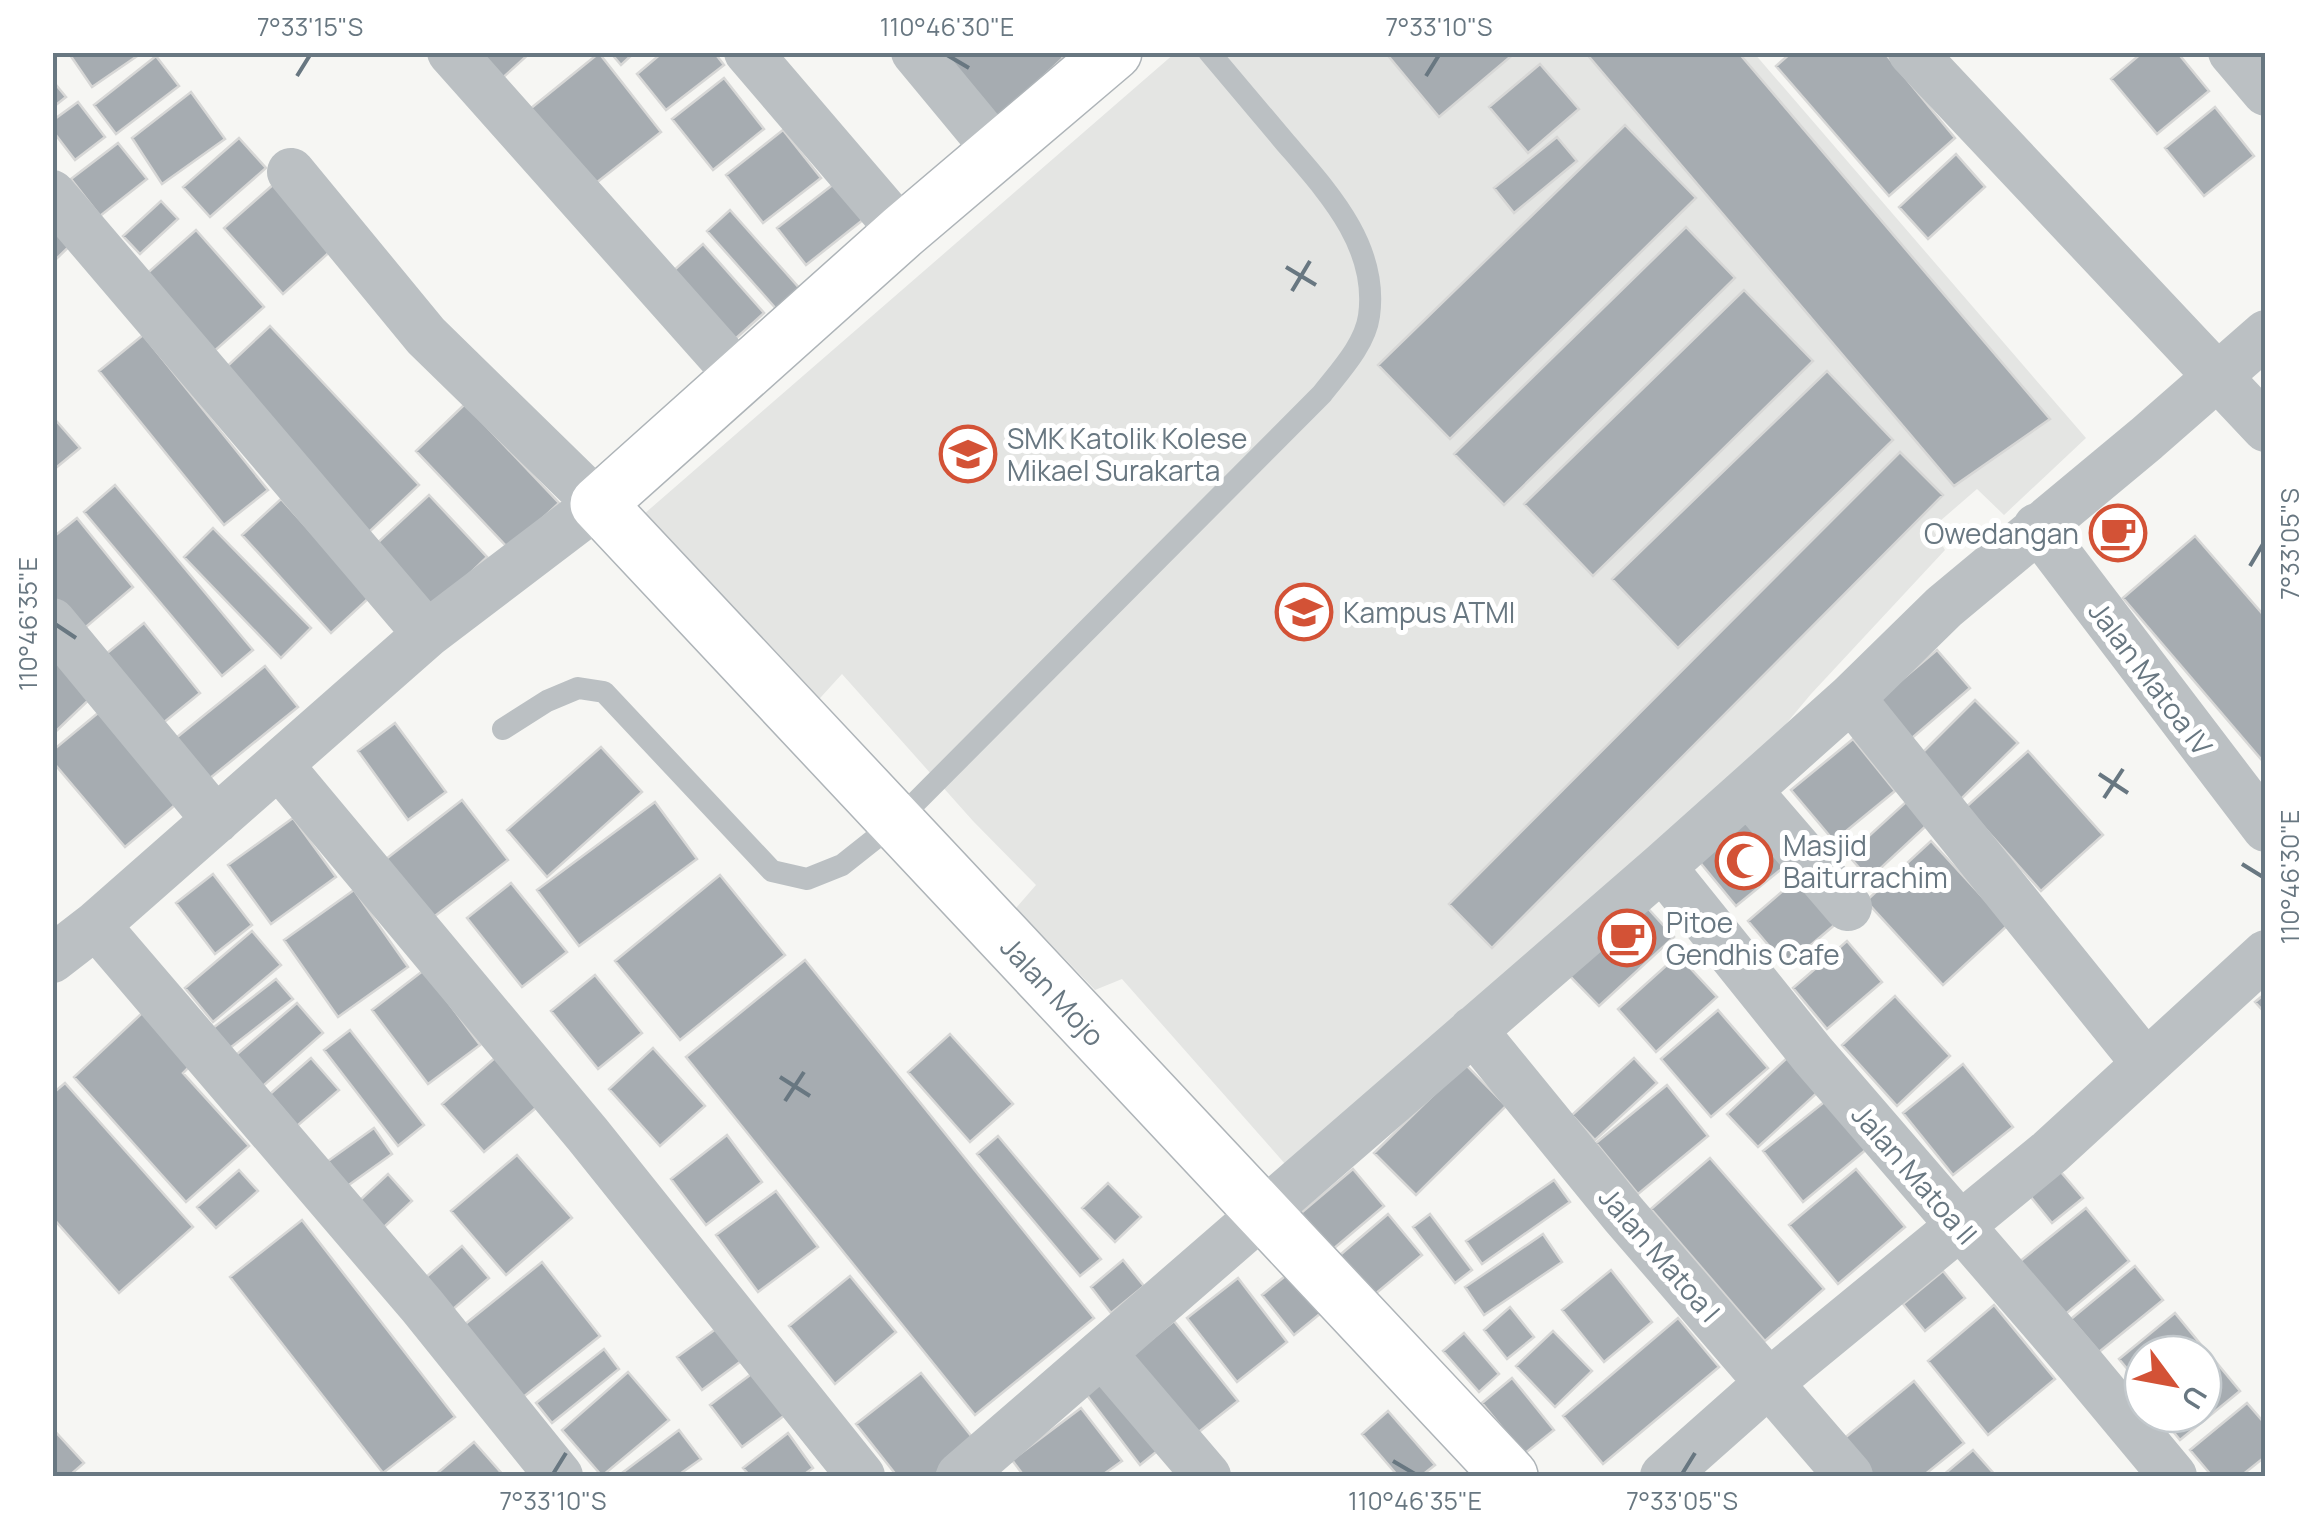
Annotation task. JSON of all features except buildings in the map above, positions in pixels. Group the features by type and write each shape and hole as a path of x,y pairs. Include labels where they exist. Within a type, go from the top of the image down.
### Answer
{"street":[{"path":"451,52 740,377"},
{"path":"748,52 902,232"},
{"path":"915,52 997,151"},
{"path":"52,959 427,634 598,504 902,232 1114,52"},
{"path":"1912,52 2266,428"},
{"path":"2232,52 2266,92"},
{"path":"291,172 426,336 598,504"},
{"path":"52,194 427,634"},
{"path":"960,1476 1748,791 1944,606 2266,334"},
{"name":"Jalan Mojo","path":"598,504 1510,1476"},
{"name":"Jalan Matoa IV","path":"2037,527 2266,828"},
{"path":"52,622 216,820"},
{"path":"1850,698 2146,1064"},
{"path":"279,765 588,1135 861,1476"},
{"path":"1748,791 1848,906"},
{"name":"Jalan Matoa II","path":"1662,867 1813,1055 2173,1476"},
{"path":"96,924 422,1306 559,1476"},
{"path":"1664,1476 1770,1382 2050,1152 2266,954"},
{"name":"Jalan Matoa I","path":"1474,1030 1624,1215 1849,1476"},
{"path":"1113,1366 1207,1476"}],"lane":[{"path":"504,729 547,701 578,688 604,692 772,871 807,879 842,865 895,822 1322,394 1353,353 1369,318 1369,282 1354,235 1338,203 1209,52"}],"shaded area":[{"name":"Kampus ATMI","path":"1175,53 1754,53 2086,438 2004,515 1977,489 1932,528 1945,550 1765,749 1286,1165 1122,979 1095,990 1016,908 1036,885 973,821 842,674 811,708 636,521"}],"place":[{"name":"SMK Katolik Kolese Mikael Surakarta","path":"968,454"},
{"name":"Owedangan","path":"2118,533"},
{"name":"Kampus ATMI","path":"1304,612"},
{"name":"Masjid Baiturrachim","path":"1744,861"},
{"name":"Pitoe Gendhis Cafe","path":"1627,938"}]}
